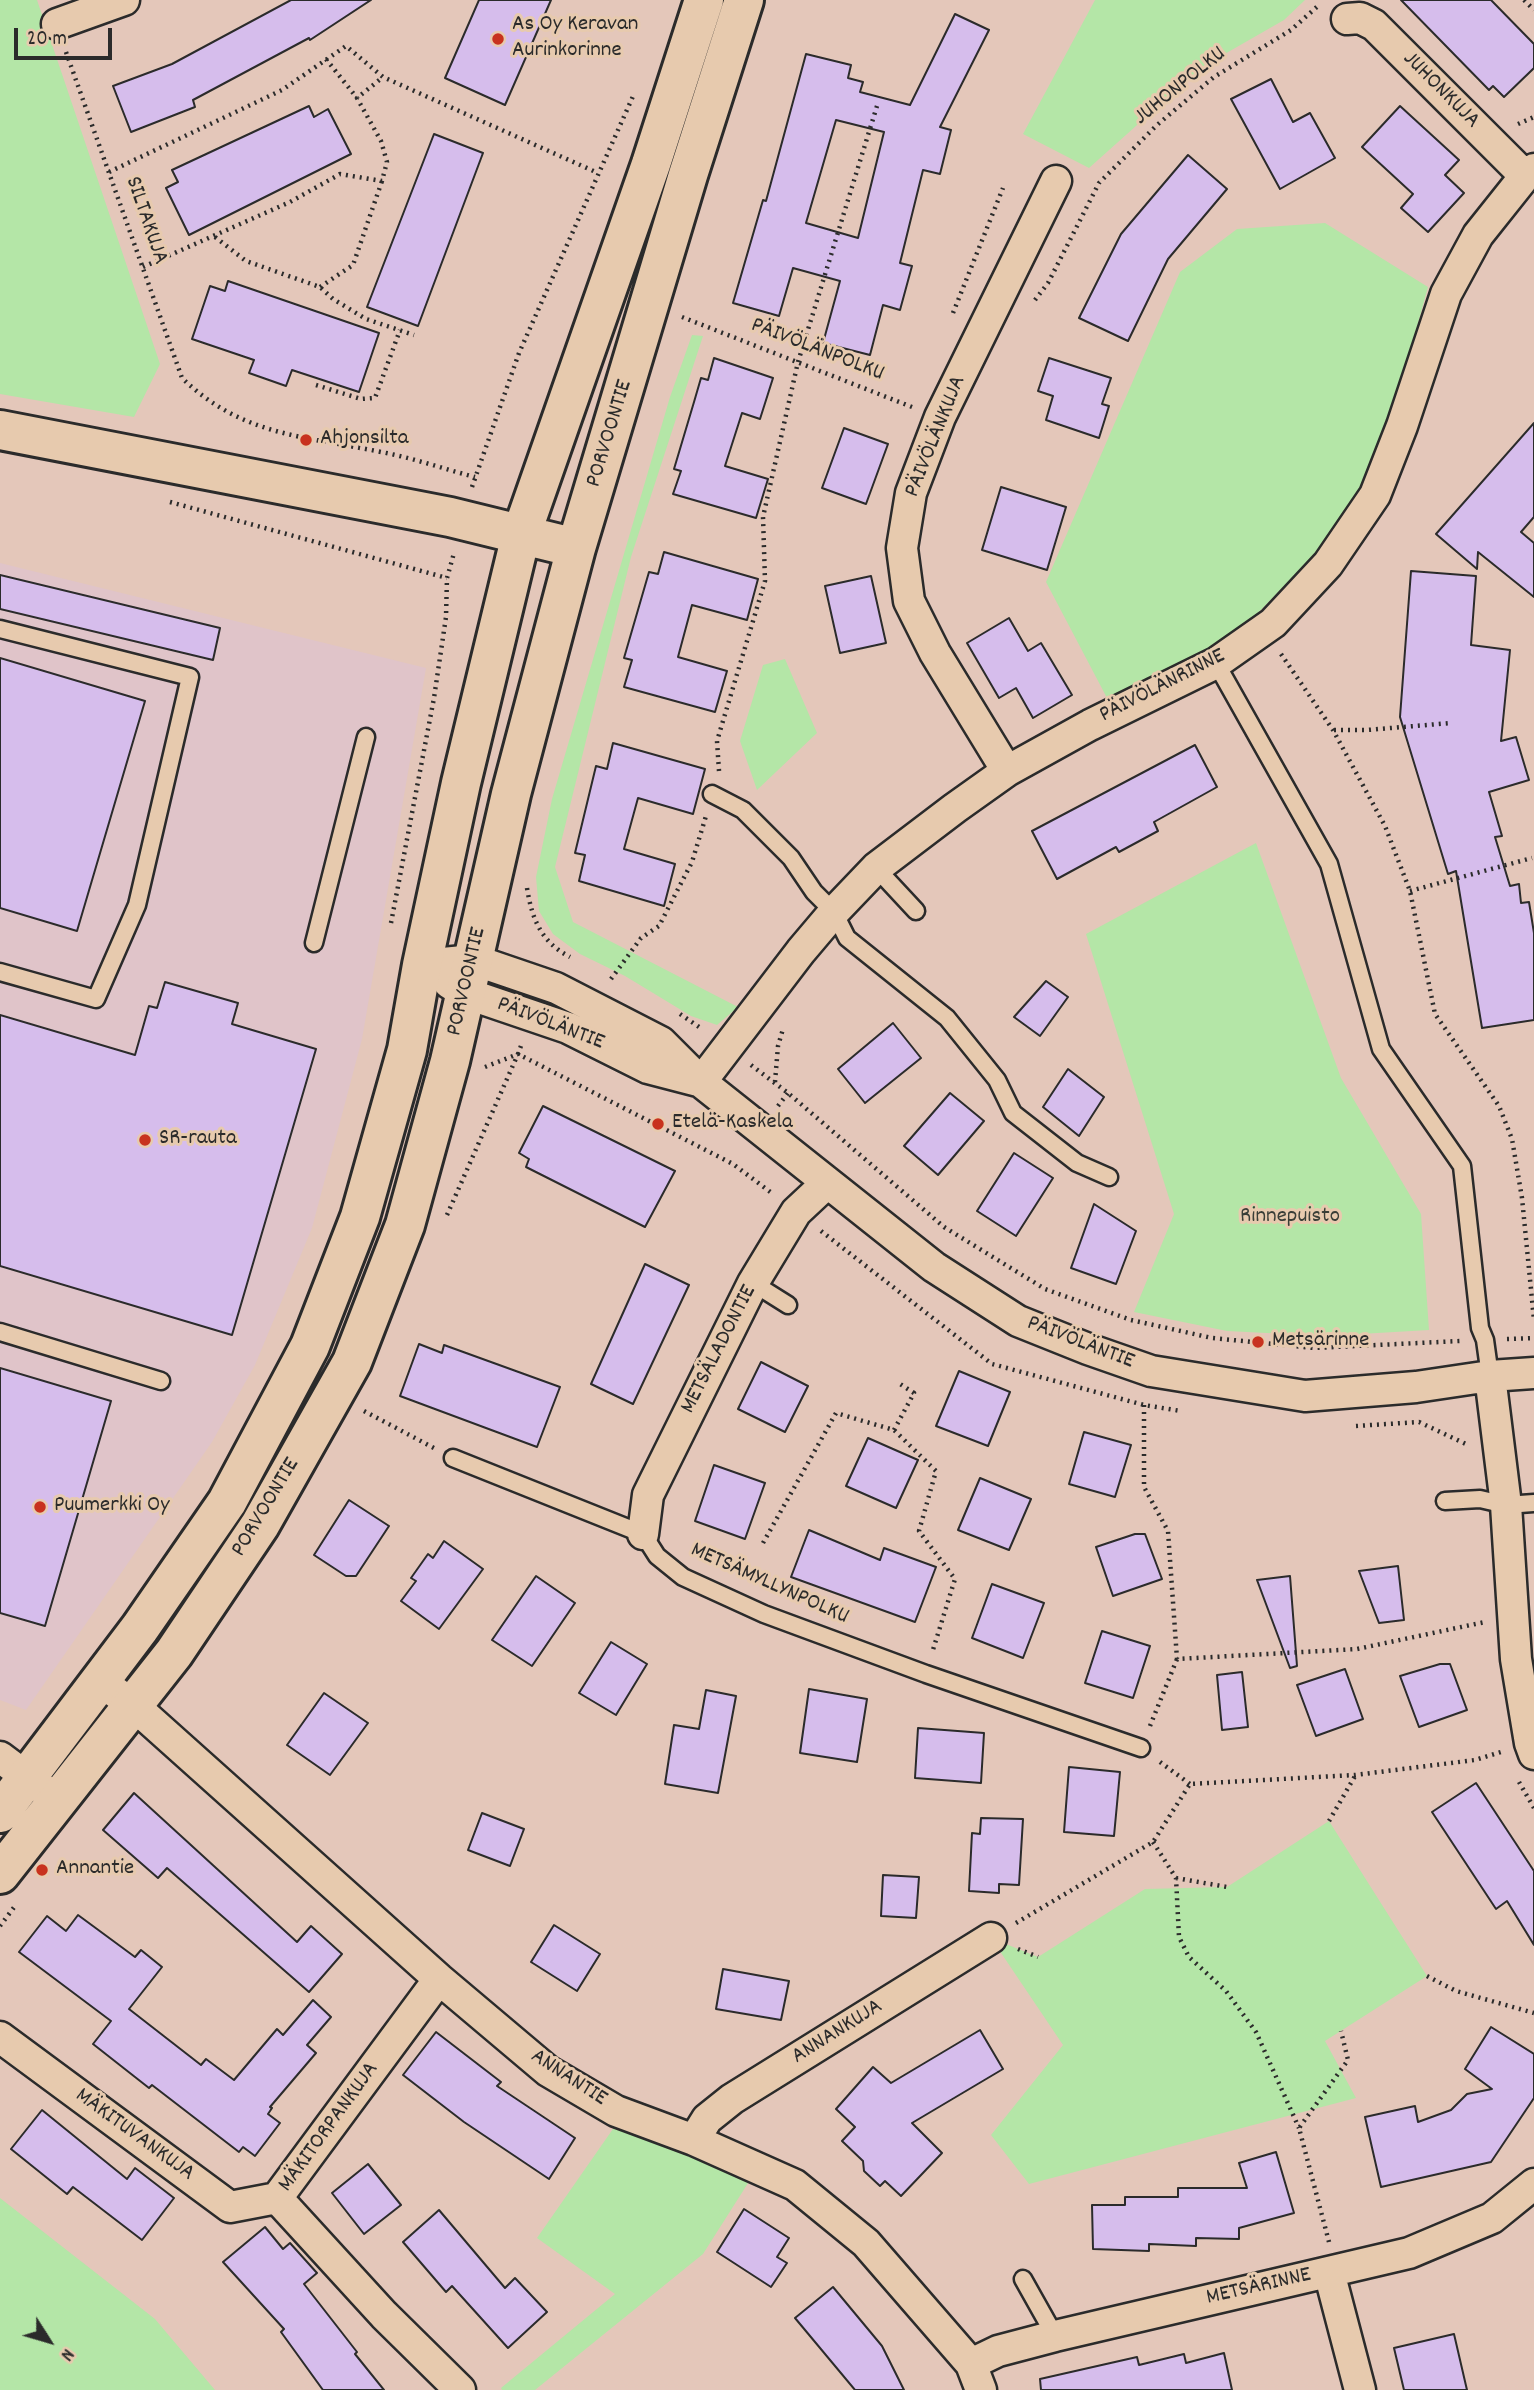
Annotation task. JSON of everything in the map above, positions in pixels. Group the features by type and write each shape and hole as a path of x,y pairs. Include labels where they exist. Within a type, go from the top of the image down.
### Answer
{"street":[{"path":"57,24 124,0"},
{"name":"PORVOONTIE","path":"0,1813 13,1767 100,1681 227,1502 310,1346 360,1217 407,1050 422,965 461,783 521,535 704,0"},
{"name":"PORVOONTIE","path":"0,1874 174,1653 260,1525 352,1362 404,1225 450,1061 511,794 576,548 744,0"},
{"name":"JUHONKUJA","path":"1347,19 1360,18 1374,25 1530,173"},
{"name":"PÄIVÖLÄNRINNE","path":"701,1082 834,912 876,868 1007,771 1090,725 1216,663 1273,622 1328,564 1375,495 1402,426 1446,294 1478,235 1530,173"},
{"name":"PÄIVÖLÄNKUJA","path":"1007,771 935,653 909,601 902,548 911,493 940,417 1056,181"},
{"path":"6,431 463,521 576,548"},
{"name":"PÄIVÖLÄNTIE","path":"422,965 470,976 648,1068 701,1082 934,1267 1018,1321 1151,1371 1305,1396 1416,1387 1490,1376 1534,1373"},
{"name":"METSÄLADONTIE","path":"643,1534 648,1495 753,1283 796,1212 827,1183"},
{"path":"1490,1376 1520,1504 1516,1659 1534,1754"},
{"name":"ANNANTIE","path":"100,1681 133,1705 439,1979 548,2071 616,2111 694,2140 795,2185 866,2243 976,2377"},
{"path":"13,1767 58,1801"},
{"name":"ANNANKUJA","path":"694,2140 707,2119 732,2099 991,1938"},
{"name":"MÄKITORPANKUJA","path":"439,1979 277,2198 384,2315 460,2390"},
{"name":"MÄKITUVANKUJA","path":"0,2037 230,2207 277,2198"},
{"name":"METSÄRINNE","path":"976,2377 998,2351 1329,2259 1409,2253 1492,2218 1534,2184"},
{"path":"1329,2259 1360,2390"}],"lane":[{"path":"0,629 190,677 137,905 96,999 0,972"},
{"path":"1216,663 1329,864 1381,1049 1462,1166 1479,1328 1485,1340 1490,1376"},
{"path":"314,943 366,737"},
{"path":"712,794 743,810 791,858 814,892 834,912 847,938 947,1017 997,1080 1013,1113 1077,1163 1109,1177"},
{"path":"876,868 916,911"},
{"path":"753,1283 788,1305"},
{"path":"0,1332 161,1381"},
{"path":"453,1458 643,1534"},
{"path":"1445,1501 1480,1499 1520,1504"},
{"name":"METSÄMYLLYNPOLKU","path":"643,1534 657,1556 683,1577 764,1614 926,1674 1141,1748"},
{"path":"1023,2278 1055,2336"}],"path":[{"name":"JUHONPOLKU","path":"1099,183 1157,125 1213,77 1291,30 1324,0"},
{"path":"1524,0 1534,10"},
{"name":"SILTAKUJA","path":"57,24 181,378 201,397 225,411 272,431 306,440 382,452 475,477"},
{"path":"109,172 282,90 346,46 383,77 598,173"},
{"path":"320,287 353,265 387,162 381,141 357,98 326,59"},
{"path":"357,98 383,77"},
{"path":"390,932 434,698 446,617 447,578 475,477 519,353 636,87"},
{"path":"601,974 611,979 641,938 659,926 692,862 720,767 717,741 765,582 763,517 798,362 877,106"},
{"path":"1508,130 1534,117"},
{"path":"143,267 289,202 340,174 382,181"},
{"path":"951,318 1003,188"},
{"path":"214,237 246,261 320,287 333,299 366,319 414,335"},
{"path":"677,329 685,304"},
{"name":"PÄIVÖLÄNPOLKU","path":"681,317 940,417"},
{"path":"316,385 362,399 375,398 400,330"},
{"path":"158,499 447,578"},
{"path":"1280,653 1333,730 1385,826 1410,891 1436,1014 1499,1106 1512,1139 1522,1198 1534,1320"},
{"path":"1333,730 1451,723"},
{"path":"1410,891 1532,858"},
{"path":"526,881 531,914 542,936 557,950 580,962"},
{"path":"679,1013 788,1093 944,1227 1045,1289 1130,1320 1212,1338 1314,1348 1413,1344"},
{"path":"894,1430 914,1393 900,1384"},
{"path":"1144,1405 1144,1487 1168,1531 1177,1659 1141,1748 1190,1784 1355,1775 1475,1760 1501,1752"},
{"path":"362,1409 453,1458"},
{"path":"764,1543 836,1413 894,1430 936,1471 919,1531 955,1579 926,1674"},
{"path":"1419,1422 1476,1448"},
{"path":"1177,1659 1357,1649 1493,1621"},
{"path":"1329,1821 1355,1775"},
{"path":"991,1938 1153,1842 1190,1784"},
{"path":"1153,1842 1176,1878 1175,1938 1189,1957 1226,1991 1256,2032 1299,2128 1329,2259"},
{"path":"1176,1878 1227,1887"},
{"path":"1427,1976 1456,1991 1534,2013"},
{"path":"1299,2128 1349,2060 1341,2031"}],"shaded area":[{"name":"Puumerkki Oy","path":"0,563 426,668 362,1039 312,1228 255,1365 212,1442 26,1710 0,1700"}],"green space":[{"path":"0,0 37,0 160,364 134,417 0,394"},
{"path":"1095,0 1305,0 1284,20 1202,67 1089,168 1023,134"},
{"path":"1325,223 1428,287 1391,421 1358,497 1318,551 1257,614 1192,660 1107,698 1046,582 1180,272 1237,229"},
{"path":"692,335 703,336 631,557 555,867 573,922 738,1007 717,1025 691,1016 625,976 580,954 553,934 539,911 536,877 552,799 670,397"},
{"path":"785,659 817,733 757,790 740,741 763,665"},
{"name":"Rinnepuisto","path":"1256,843 1341,1078 1421,1214 1429,1330 1326,1336 1227,1331 1134,1312 1174,1214 1086,934"},
{"path":"1329,1821 1427,1976 1325,2041 1356,2098 1029,2184 991,2135 1063,2045 991,1938 1038,1957 1145,1889 1227,1887"},
{"path":"615,2126 750,2180 703,2254 535,2390 502,2390 501,2388 615,2294 537,2238"},
{"path":"0,2198 155,2319 215,2390 0,2390"}],"building":[{"path":"291,0 371,0 310,40 309,38 193,100 195,107 131,132 113,86 172,64"},
{"name":"As Oy Keravan Aurinkorinne","path":"479,0 551,0 505,105 445,78"},
{"path":"1401,0 1491,0 1534,44 1534,68 1504,97 1493,86 1489,90"},
{"path":"955,14 989,30 940,127 951,130 940,174 923,170 900,263 912,266 900,310 883,305 870,355 823,343 840,281 793,268 779,316 733,303 763,200 766,201 806,54 851,65 848,78 863,82 860,92 910,105","holes":["836,120 884,132 858,238 806,223"]},
{"path":"1271,79 1293,122 1310,113 1335,158 1280,189 1231,99"},
{"path":"309,106 314,117 328,109 351,154 189,235 166,188 178,182 172,170"},
{"path":"1400,106 1459,160 1445,175 1464,193 1428,232 1401,208 1413,194 1362,147"},
{"path":"434,134 483,153 418,326 367,307"},
{"path":"1188,155 1227,189 1168,259 1128,341 1079,318 1121,234"},
{"path":"228,281 379,333 359,392 292,370 286,386 249,373 254,360 192,339 210,286 225,291"},
{"path":"714,358 773,378 760,419 742,413 725,466 768,479 756,518 673,494 681,471 674,469 701,378 708,380"},
{"path":"1049,358 1111,378 1102,404 1109,406 1099,438 1046,420 1053,396 1038,391"},
{"path":"1534,423 1534,517 1521,532 1534,543 1534,597 1478,552 1477,569 1436,534"},
{"path":"844,428 888,444 866,504 822,488"},
{"path":"1001,487 1066,507 1047,570 982,550"},
{"path":"664,552 758,579 747,620 692,605 678,657 727,671 715,712 624,687 632,660 624,658 649,572 658,574"},
{"path":"1411,571 1476,576 1471,645 1510,650 1501,741 1516,737 1529,780 1489,792 1502,836 1495,837 1510,886 1519,884 1521,903 1529,902 1534,933 1534,1020 1482,1028 1456,871 1448,874 1400,717"},
{"path":"0,575 220,628 213,660 0,609"},
{"path":"871,576 886,643 840,653 825,586"},
{"path":"1009,618 1028,651 1041,643 1072,695 1033,718 1016,688 999,698 967,643"},
{"path":"0,658 145,701 77,931 0,908"},
{"path":"613,743 705,769 693,814 638,798 624,849 675,864 664,906 579,881 585,855 575,853 596,766 607,769"},
{"path":"1195,745 1217,787 1154,822 1158,831 1119,852 1116,847 1057,879 1032,831"},
{"path":"1046,981 1068,997 1040,1036 1014,1017"},
{"name":"SR-rauta","path":"165,982 238,1003 232,1024 316,1049 232,1335 0,1266 0,1015 135,1055 149,1006 157,1008"},
{"path":"893,1023 921,1058 865,1103 838,1069"},
{"path":"1068,1069 1104,1097 1079,1136 1043,1107"},
{"path":"950,1093 984,1121 938,1175 904,1146"},
{"path":"543,1106 675,1171 645,1227 526,1167 529,1159 519,1153"},
{"path":"1014,1153 1053,1178 1016,1236 977,1211"},
{"path":"1094,1204 1136,1231 1116,1284 1071,1268"},
{"path":"645,1264 689,1285 633,1404 591,1384"},
{"path":"419,1344 442,1353 444,1345 560,1387 537,1447 400,1396"},
{"path":"761,1362 808,1386 785,1432 738,1409"},
{"name":"Puumerkki Oy","path":"0,1368 111,1401 45,1626 0,1613"},
{"path":"959,1371 1010,1392 988,1446 936,1426"},
{"path":"1084,1432 1131,1445 1115,1497 1069,1484"},
{"path":"868,1438 918,1460 896,1508 846,1486"},
{"path":"714,1465 765,1483 745,1539 695,1521"},
{"path":"980,1478 1031,1499 1009,1550 958,1530"},
{"path":"349,1500 389,1526 356,1576 346,1576 314,1555"},
{"path":"809,1530 880,1560 884,1548 936,1567 915,1622 791,1577"},
{"path":"1135,1534 1145,1534 1162,1579 1113,1596 1096,1547"},
{"path":"444,1541 483,1569 439,1629 401,1601 416,1581 411,1578 428,1554 433,1558"},
{"path":"1398,1566 1404,1620 1379,1623 1359,1571"},
{"path":"536,1576 575,1603 532,1666 492,1640"},
{"path":"1290,1576 1297,1666 1290,1668 1257,1580"},
{"path":"992,1584 1044,1603 1023,1658 972,1638"},
{"path":"1102,1631 1150,1646 1133,1698 1085,1683"},
{"path":"611,1642 647,1664 616,1715 579,1693"},
{"path":"1440,1664 1450,1664 1467,1710 1419,1727 1400,1676"},
{"path":"1345,1669 1363,1719 1316,1736 1297,1685"},
{"path":"1242,1672 1248,1727 1222,1730 1217,1675"},
{"path":"809,1689 867,1699 857,1762 800,1753"},
{"path":"706,1690 736,1696 718,1793 665,1784 674,1725 699,1729"},
{"path":"324,1693 368,1723 330,1775 287,1745"},
{"path":"918,1728 984,1733 981,1783 915,1778"},
{"path":"1069,1767 1120,1772 1114,1836 1064,1832"},
{"path":"1476,1783 1534,1871 1534,1945 1507,1901 1496,1909 1432,1812"},
{"path":"134,1793 297,1942 311,1926 342,1954 309,1992 167,1868 158,1878 103,1830"},
{"path":"482,1813 524,1829 510,1866 468,1850"},
{"path":"981,1818 1023,1819 1019,1885 999,1884 999,1893 969,1891 972,1833 980,1834"},
{"path":"883,1875 919,1877 916,1918 881,1916"},
{"path":"78,1915 135,1957 141,1950 162,1967 129,2009 201,2065 206,2059 234,2080 277,2029 283,2035 313,2000 331,2017 307,2045 316,2053 270,2107 272,2108 268,2114 280,2123 255,2156 243,2147 239,2152 152,2085 149,2088 93,2044 111,2021 19,1952 47,1916 66,1931"},
{"path":"554,1925 600,1954 577,1991 531,1962"},
{"path":"723,1969 789,1981 781,2020 716,2009"},
{"path":"1491,2027 1534,2054 1534,2098 1491,2162 1381,2187 1365,2117 1415,2106 1418,2122 1451,2110 1467,2094 1492,2089 1465,2069"},
{"path":"980,2030 1003,2069 912,2123 942,2153 901,2196 885,2181 880,2186 864,2171 863,2161 842,2141 855,2127 836,2109 873,2067 891,2083"},
{"path":"436,2032 501,2082 497,2086 575,2138 549,2179 464,2122 403,2075"},
{"path":"42,2110 127,2179 135,2168 174,2198 142,2240 73,2187 67,2194 11,2149"},
{"path":"1276,2152 1294,2213 1239,2228 1239,2239 1196,2238 1196,2246 1149,2244 1149,2251 1093,2249 1092,2205 1125,2205 1125,2197 1178,2197 1178,2188 1247,2188 1239,2163"},
{"path":"368,2164 401,2205 364,2234 332,2193"},
{"path":"744,2209 789,2238 777,2257 787,2263 771,2287 717,2252"},
{"path":"439,2210 505,2288 515,2278 547,2312 508,2348 452,2286 446,2292 403,2242"},
{"path":"265,2227 283,2249 290,2243 317,2273 304,2284 384,2390 323,2390 281,2332 284,2329 223,2262"},
{"path":"833,2287 882,2346 904,2390 855,2390 795,2318"},
{"path":"1454,2334 1467,2390 1404,2390 1394,2348"},
{"path":"1224,2353 1232,2390 1041,2390 1040,2379 1137,2357 1139,2365 1184,2354 1186,2363"}],"place":[{"name":"As Oy Keravan Aurinkorinne","path":"498,39"},
{"name":"Ahjonsilta","path":"306,440"},
{"name":"Etelä-Kaskela","path":"658,1124"},
{"name":"SR-rauta","path":"145,1140"},
{"name":"Metsärinne","path":"1258,1342"},
{"name":"Puumerkki Oy","path":"40,1507"},
{"name":"Annantie","path":"42,1870"}]}
